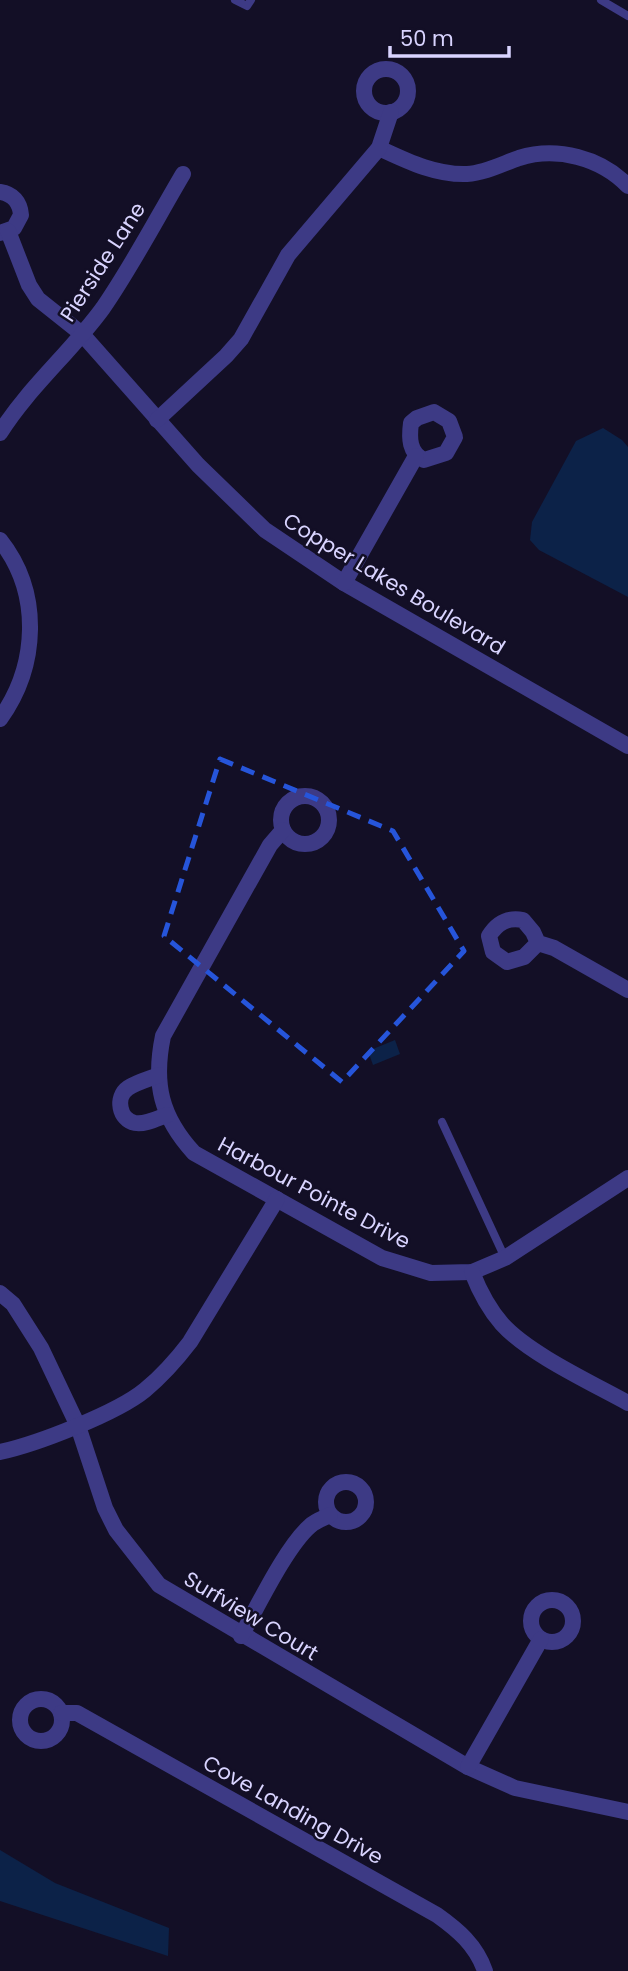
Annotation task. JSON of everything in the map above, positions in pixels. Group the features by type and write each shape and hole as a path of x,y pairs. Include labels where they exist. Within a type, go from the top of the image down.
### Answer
{"street":[{"path":"157,420 241,339 288,255 379,148 391,113"},
{"path":"379,148 426,169 467,174 521,158 564,154 602,166 628,186"},
{"name":"Pierside Lane","path":"0,433 17,407 103,307 183,174"},
{"name":"Copper Lakes Boulevard","path":"0,192 13,197 20,208 18,222 4,232 38,299 82,334 223,491 265,530 344,583 628,746"},
{"path":"344,583 416,456"},
{"path":"0,540 9,551 24,583 30,616 24,673 18,691 0,719"},
{"name":"Harbour Pointe Drive","path":"283,830 270,845 163,1036 160,1093 167,1115 181,1139 194,1153 234,1178 382,1258 431,1273 472,1272 505,1258 628,1178"},
{"path":"538,943 554,948 628,990"},
{"path":"159,1074 128,1088 120,1099 120,1109 128,1120 134,1123 143,1123 167,1115"},
{"path":"0,1452 78,1426 144,1391 177,1359 205,1320 277,1199"},
{"path":"472,1272 479,1289 502,1324 524,1345 628,1403"},
{"name":"Surfview Court","path":"0,1293 13,1304 32,1330 78,1426 105,1508 117,1530 159,1585 468,1767 514,1788 628,1812"},
{"path":"242,1636 286,1558 310,1526 330,1515"},
{"path":"468,1767 541,1639"},
{"name":"Cove Landing Drive","path":"61,1713 76,1713 437,1915 467,1939 479,1955 485,1971"}],"lane":[{"path":"235,0 247,6 251,0"},
{"path":"601,0 628,16"},
{"path":"442,1122 505,1258"}],"highlighted area":[{"path":"220,759 393,831 464,951 342,1082 164,936"}],"water":[{"path":"603,428 628,447 628,597 539,550 530,540 532,522 576,441"},
{"path":"395,1040 400,1054 373,1065 368,1051"},
{"path":"0,1850 55,1883 169,1928 168,1956 0,1901"}]}
